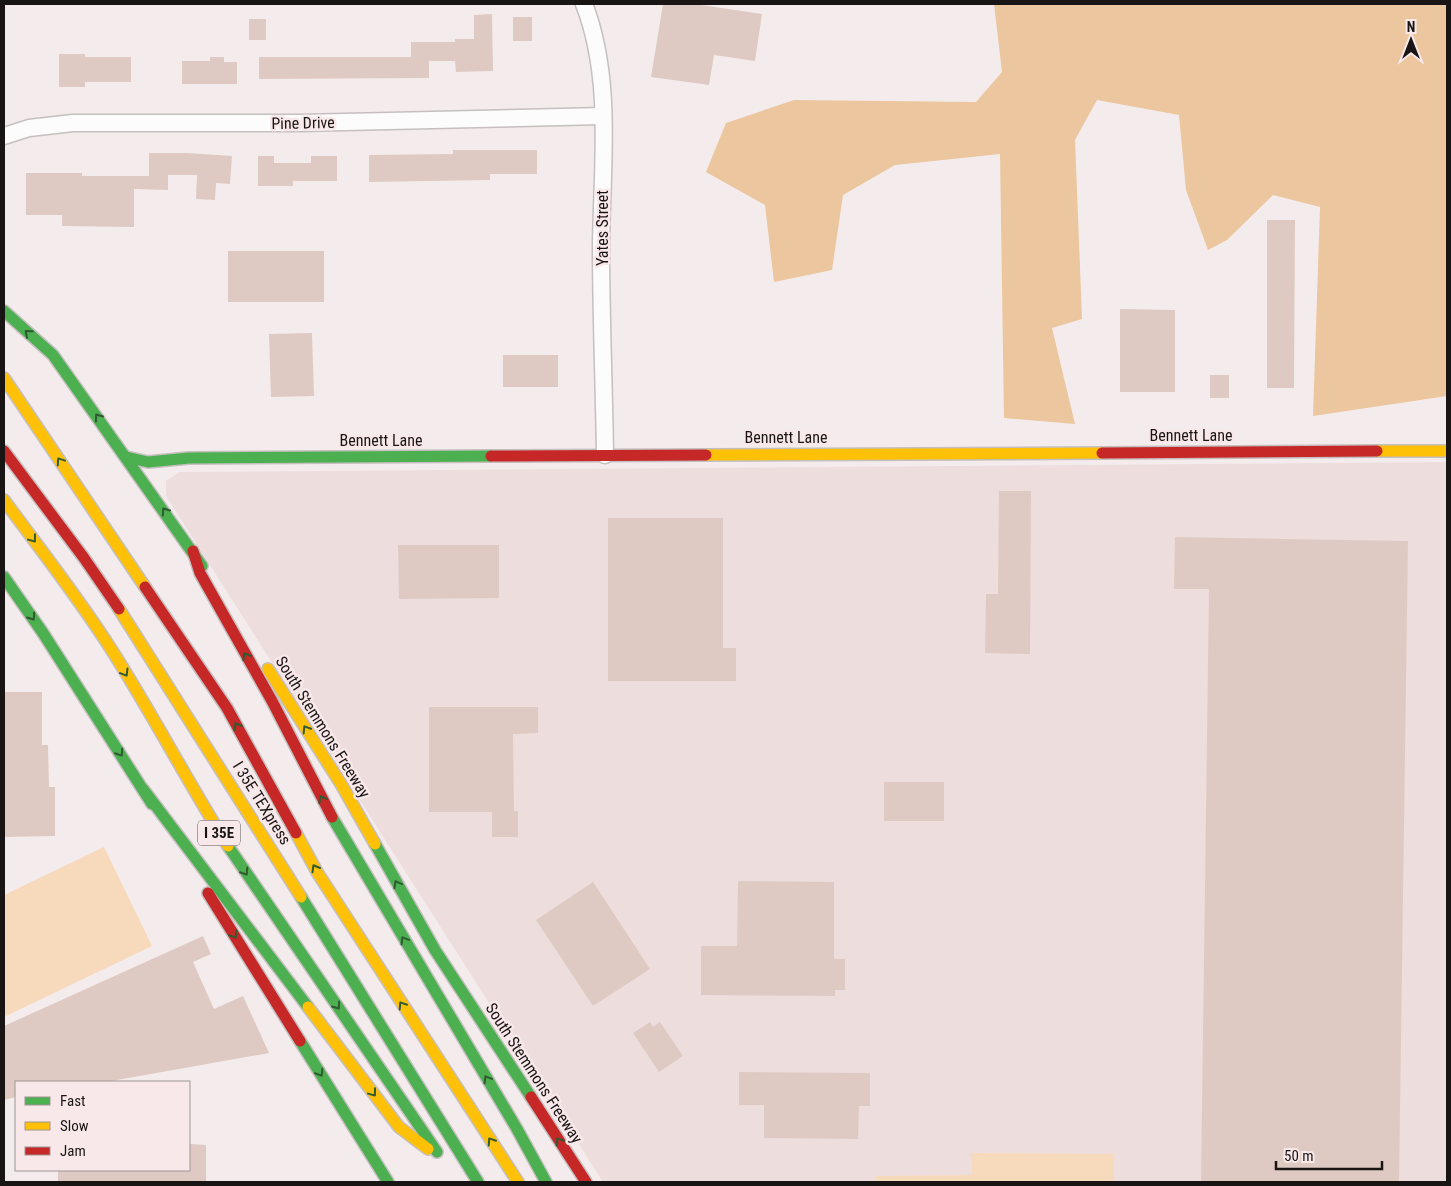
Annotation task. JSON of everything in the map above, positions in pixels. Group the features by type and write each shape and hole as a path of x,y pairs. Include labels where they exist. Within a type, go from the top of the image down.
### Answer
{"main road":[{"name":"South Stemmons Freeway","path":"4,312 53,355 193,551 341,784 435,950 586,1182"},
{"path":"4,378 227,708 317,872 518,1182"},
{"name":"I 35E TEXpress","path":"4,451 84,558 138,637 478,1182"},
{"name":"Bennett Lane","path":"126,457 148,462 189,458 605,454 1447,451"},
{"path":"46,462 126,559"},
{"name":"I 35E","path":"4,500 52,564 111,649 218,831 275,918 413,1114 443,1160 398,1127 143,789"},
{"path":"193,551 200,574 272,701 337,827 517,1129 546,1182"},
{"path":"4,577 43,633 143,789 388,1182"}],"street":[{"name":"Yates Street","path":"584,4 593,27 599,55 603,116 601,248 605,454"},
{"name":"Pine Drive","path":"4,136 29,128 73,123 300,123 603,116"}],"shaded area":[{"path":"994,4 1447,4 1447,396 1313,416 1320,207 1273,195 1227,240 1208,250 1186,190 1179,115 1097,100 1075,140 1082,319 1052,328 1075,424 1004,418 1000,154 895,165 843,195 832,270 774,282 765,205 706,172 726,123 794,100 976,102 1002,72"},
{"path":"1447,462 1447,1182 1114,1182 1114,1155 971,1153 972,1175 876,1176 876,1182 603,1182 166,496 166,481 180,472"},
{"path":"104,847 152,946 4,1017 4,895"},
{"path":"971,1153 1114,1154 1114,1182 876,1182 876,1176 972,1175"}],"building":[{"path":"663,4 695,4 762,14 755,61 714,55 709,85 651,77"},
{"path":"492,14 493,71 456,72 455,61 429,61 429,78 259,79 259,57 411,57 411,42 455,42 455,39 474,39 474,15"},
{"path":"513,17 532,17 532,41 513,41"},
{"path":"249,19 266,19 266,40 249,40"},
{"path":"59,54 85,54 85,57 131,57 131,82 85,82 85,87 59,87"},
{"path":"210,57 224,57 224,62 237,62 237,84 182,84 182,61 210,61"},
{"path":"453,150 537,150 537,174 490,174 490,180 369,182 369,155 453,154"},
{"path":"149,153 232,156 230,184 216,183 215,200 196,199 197,175 168,175 168,190 134,189 134,227 62,226 62,215 26,215 26,173 82,173 82,176 149,176"},
{"path":"258,156 274,156 274,163 311,163 311,156 337,156 337,181 293,181 293,186 258,186"},
{"path":"1267,220 1295,220 1294,388 1267,388"},
{"path":"228,251 324,251 324,302 228,302"},
{"path":"1120,309 1175,310 1175,392 1120,392"},
{"path":"312,333 314,396 271,397 269,334"},
{"path":"503,355 558,355 558,387 503,387"},
{"path":"1210,375 1229,375 1229,398 1210,398"},
{"path":"999,491 1031,491 1030,654 985,653 986,594 998,594"},
{"path":"608,518 723,518 723,648 736,648 736,681 608,681"},
{"path":"1175,537 1408,541 1399,1182 1201,1182 1209,589 1174,589"},
{"path":"398,545 499,545 499,598 399,599"},
{"path":"4,692 42,692 42,745 48,745 49,787 55,787 55,836 4,837"},
{"path":"429,707 538,707 538,733 513,734 514,811 518,811 518,837 492,837 492,812 429,812"},
{"path":"884,782 944,782 944,821 884,821"},
{"path":"738,881 834,882 834,959 845,959 845,990 835,990 835,996 701,995 701,946 737,946"},
{"path":"593,882 650,969 593,1006 536,920"},
{"path":"203,936 211,954 193,962 214,1009 243,996 269,1053 112,1081 15,1081 15,1097 4,1100 4,1026"},
{"path":"650,1022 653,1027 660,1022 683,1056 659,1072 633,1033"},
{"path":"739,1072 870,1073 870,1106 859,1106 858,1139 764,1138 764,1105 739,1105"},
{"path":"190,1144 206,1145 206,1182 58,1182 58,1171 190,1171"}],"traffic: fast":[{"path":"4,311 53,355 202,566"},
{"path":"126,457 148,462 189,458 491,456"},
{"path":"4,577 43,633 152,804"},
{"path":"143,789 308,1007"},
{"path":"332,817 517,1129 546,1182"},
{"path":"375,844 435,950 531,1097"},
{"path":"228,846 437,1152"},
{"path":"301,897 478,1182"},
{"path":"300,1041 388,1182"}],"traffic: slow":[{"path":"4,378 145,587"},
{"path":"1377,451 1447,451"},
{"path":"706,455 1102,453"},
{"path":"4,500 72,592 111,649 228,846"},
{"path":"119,609 301,897"},
{"path":"268,669 341,784 375,844"},
{"path":"296,833 317,872 518,1182"},
{"path":"308,1007 399,1127 428,1149"}],"traffic: jam":[{"path":"4,451 84,558 119,609"},
{"path":"1102,453 1377,451"},
{"path":"491,456 706,455"},
{"path":"193,551 200,573 272,701 332,817"},
{"path":"145,587 227,708 296,833"},
{"path":"208,893 300,1041"},
{"path":"531,1097 586,1182"}]}
